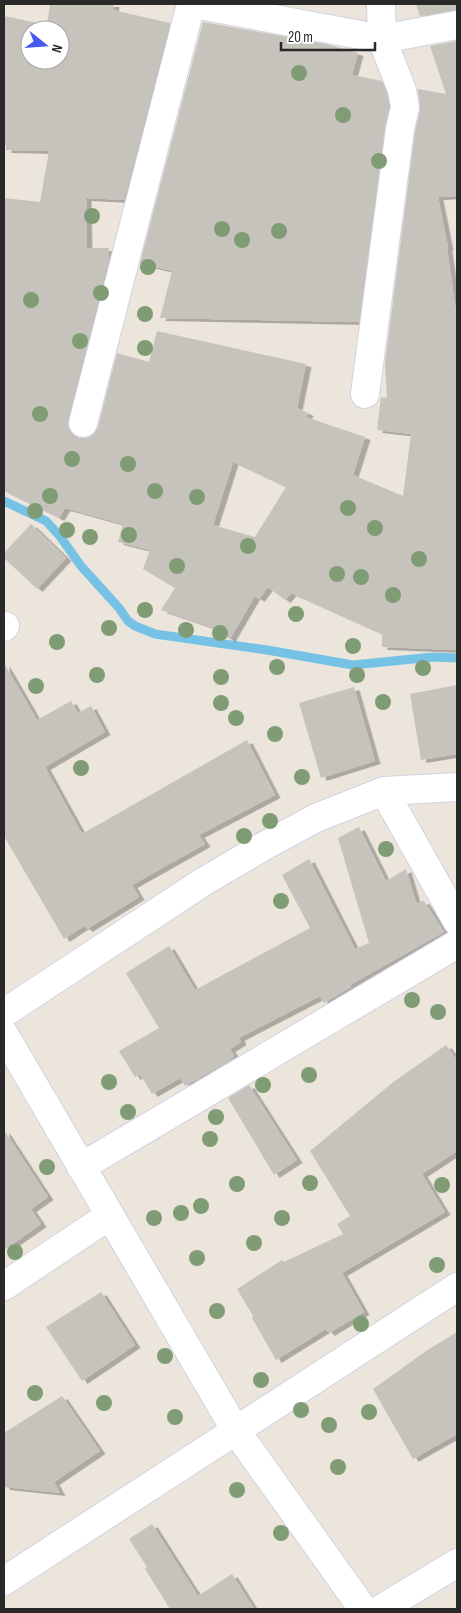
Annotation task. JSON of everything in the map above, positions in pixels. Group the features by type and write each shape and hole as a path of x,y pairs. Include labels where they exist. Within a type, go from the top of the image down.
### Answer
{"street":[{"path":"83,423 193,4 382,39 457,25"},
{"path":"365,394 399,139 405,107 402,90 382,39 381,4"},
{"path":"4,1013 203,882 316,818 384,790 457,787"},
{"path":"384,790 457,921"},
{"path":"81,1167 457,944"},
{"path":"4,1034 236,1431 363,1609"},
{"path":"4,1286 109,1216"},
{"path":"4,1581 457,1287"},
{"path":"381,1609 457,1563"}],"building":[{"path":"50,4 114,4 113,10 170,23 124,200 86,198 87,248 109,248 109,259 68,419 68,427 72,434 79,438 87,438 94,434 98,427 117,353 149,362 157,331 306,364 297,408 308,413 306,417 365,437 353,475 403,496 411,434 377,430 381,397 387,398 385,363 415,132 420,110 418,89 446,94 430,46 457,41 457,196 438,197 448,247 457,319 457,650 382,647 382,634 291,593 285,600 268,587 259,599 255,596 230,639 211,627 161,610 175,588 143,569 150,550 118,542 123,524 65,508 59,518 4,491 4,198 40,202 49,151 6,150 6,145 4,145 4,16 23,20 20,20 20,70 70,70 70,20 48,20","holes":["233,462 286,487 255,537 213,525"]},
{"path":"416,4 457,4 457,10 420,16"},
{"path":"203,22 326,44 358,53 352,75 382,81 389,107 359,322 160,318 172,271 140,263"},
{"path":"31,524 66,558 37,589 4,558 4,553"},
{"path":"4,663 37,720 71,701 78,713 91,706 105,732 45,767 82,834 247,740 275,795 199,835 205,844 132,885 139,897 87,929 84,926 64,939 4,836"},
{"path":"457,685 457,754 421,760 410,694"},
{"path":"354,687 375,761 321,778 299,703"},
{"path":"359,827 386,881 406,869 416,903 424,901 444,932 350,985 351,987 324,1003 320,996 239,1038 241,1042 230,1049 234,1056 232,1057 233,1059 185,1086 180,1078 152,1094 140,1074 135,1077 119,1051 159,1028 126,973 169,946 195,990 310,928 282,875 309,859 355,949 369,943 338,838"},
{"path":"446,1045 457,1060 457,1151 422,1174 445,1212 342,1273 364,1312 329,1333 326,1329 276,1360 237,1289 282,1260 284,1262 343,1234 337,1224 350,1216 310,1151 392,1083"},
{"path":"249,1085 297,1160 274,1175 228,1098"},
{"path":"4,1130 48,1197 31,1209 41,1224 4,1250"},
{"path":"101,1292 135,1345 82,1381 46,1327"},
{"path":"457,1332 457,1434 413,1459 373,1389 426,1351"},
{"path":"62,1396 100,1451 54,1482 60,1493 4,1487 4,1433"},
{"path":"152,1524 198,1596 232,1574 254,1609 170,1609 129,1539"}],"waterway":[{"path":"4,501 46,521 128,621 155,634 267,650 353,665 433,657 457,658"}]}
